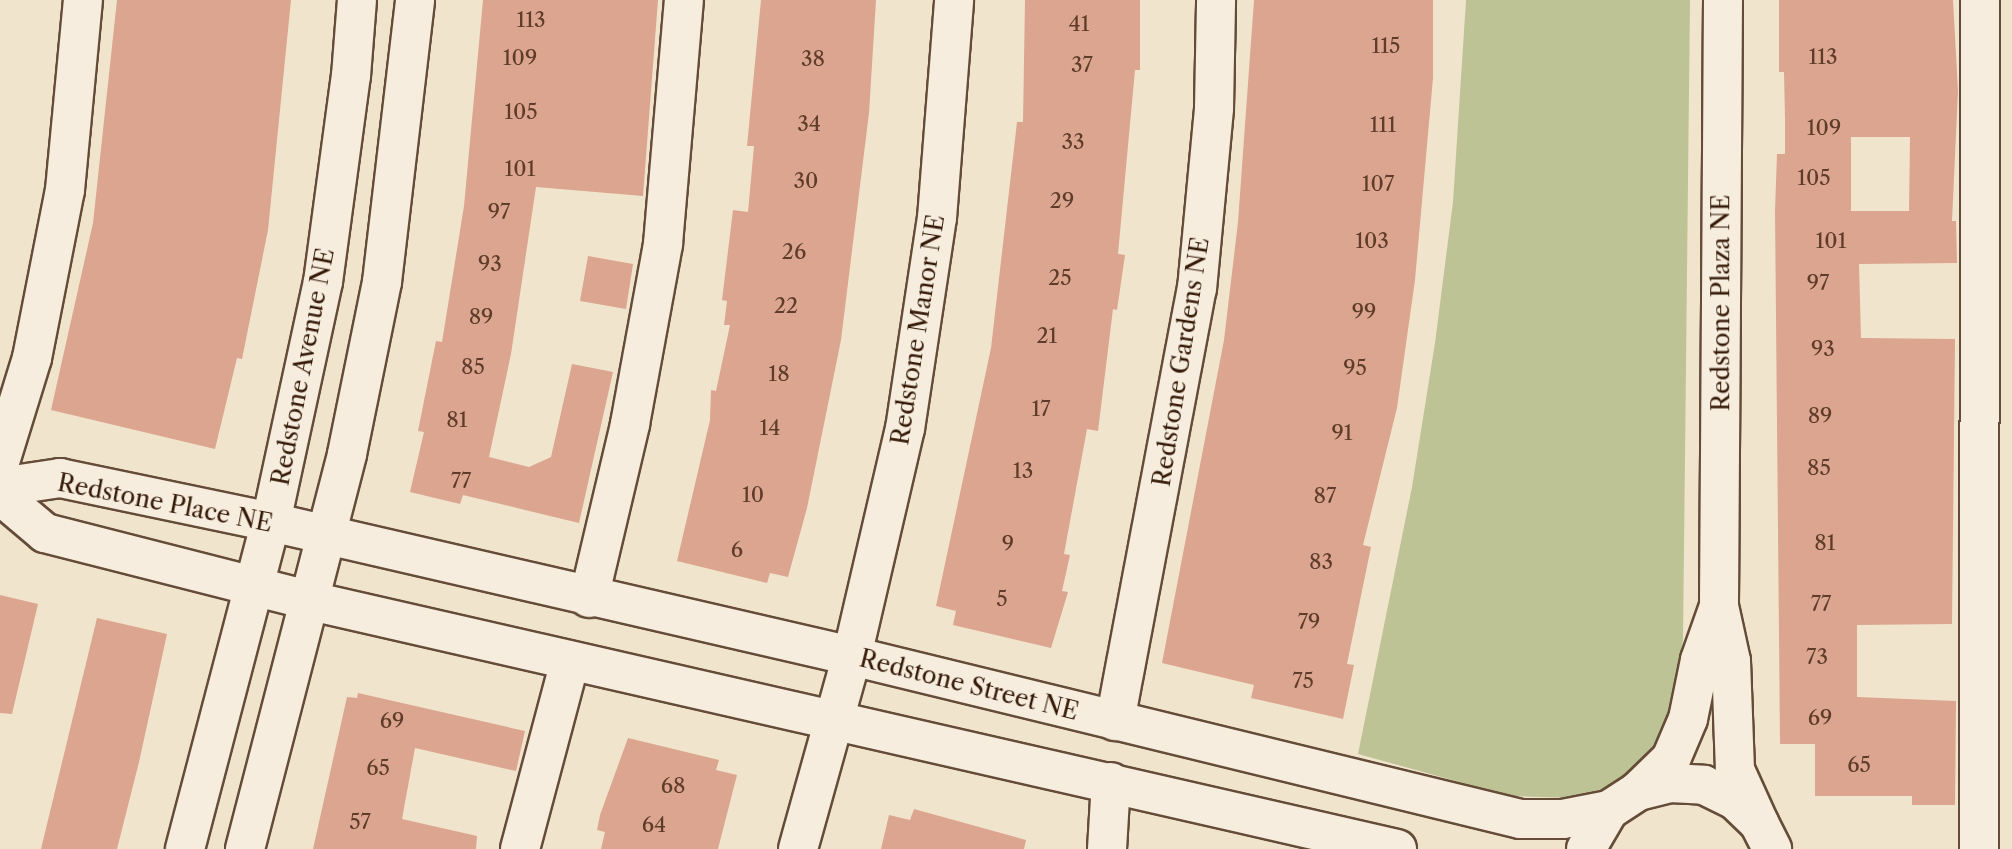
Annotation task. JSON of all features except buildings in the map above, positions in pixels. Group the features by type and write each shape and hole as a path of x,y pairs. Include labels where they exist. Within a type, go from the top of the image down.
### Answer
{"street":[{"path":"0,462 32,358 65,190 83,0"},
{"name":"Redstone Avenue NE","path":"185,849 271,522 323,282 357,0"},
{"path":"245,849 329,536 382,282 415,0"},
{"path":"589,598 630,424 663,244 684,0"},
{"name":"Redstone Manor NE","path":"798,849 831,718 852,656 909,402 937,218 954,0"},
{"name":"Redstone Gardens NE","path":"1115,721 1197,289 1214,108 1216,0"},
{"name":"Redstone Plaza NE","path":"1723,0 1719,606 1731,661 1735,770 1766,836"},
{"path":"1979,849 1980,0"},
{"name":"Redstone Place NE","path":"0,487 60,478 329,536"},
{"name":"Redstone Place NE","path":"0,495 45,533 311,601"},
{"name":"Redstone Street NE","path":"329,536 589,598 852,656 1520,819 1563,819 1671,783 1704,785 1735,800 1766,836"},
{"path":"311,601 1397,849"},
{"name":"Redstone Plaza NE","path":"1586,849 1623,801 1671,759 1688,719 1700,660 1719,606"},
{"path":"520,849 570,661"},
{"path":"1107,849 1111,782"}],"green space":[{"path":"1466,0 1690,0 1683,640 1674,699 1654,751 1636,770 1605,788 1573,798 1510,796 1358,754 1412,487 1435,343 1453,202"}]}
